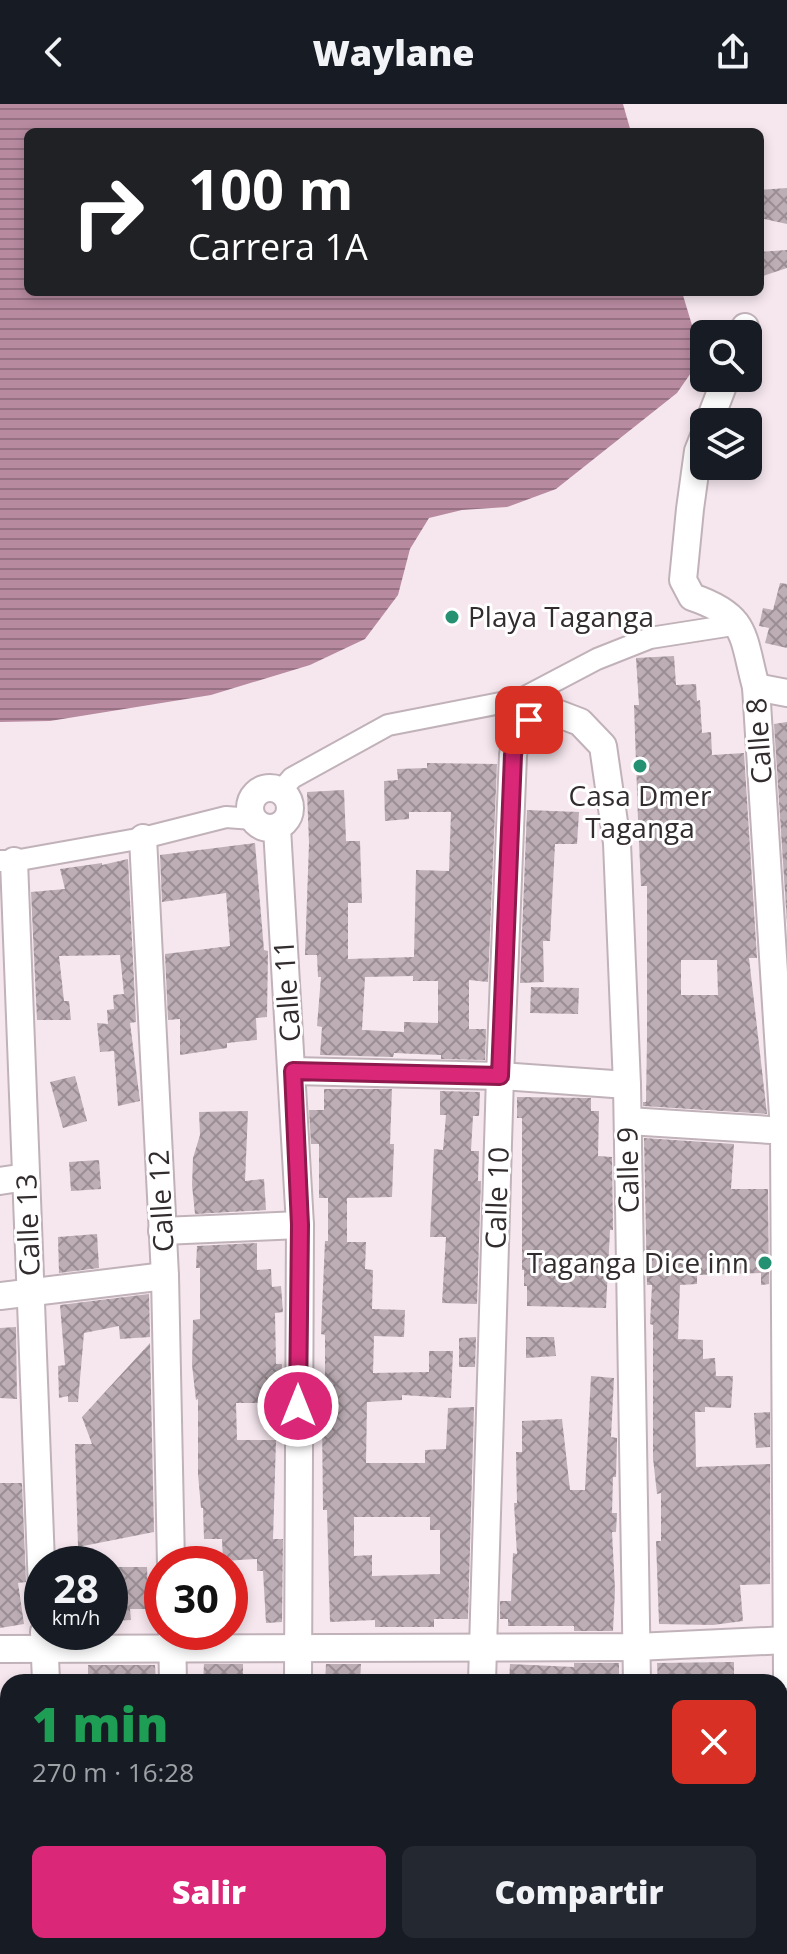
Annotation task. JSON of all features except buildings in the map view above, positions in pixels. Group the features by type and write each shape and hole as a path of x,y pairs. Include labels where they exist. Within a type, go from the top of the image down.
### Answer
{"street":[{"path":"694,480 683,580 692,597 720,606 739,624"},
{"path":"281,791 292,778 388,725 521,699 597,659 650,638 739,624"},
{"name":"Calle 8","path":"739,624 756,687 785,1131 787,1674"},
{"path":"756,687 787,693"},
{"name":"Calle 9","path":"529,720 559,714 580,722 603,746 617,843 628,1121 637,1674"},
{"name":"Calle 10","path":"482,1674 513,755 517,734 529,720"},
{"name":"Calle 11","path":"281,791 290,802 289,815 265,823 293,1071 300,1225 298,1674"},
{"path":"7,861 143,838 226,817 265,823"},
{"name":"Calle 12","path":"143,838 165,1276 171,1546"},
{"name":"Calle 13","path":"7,861 26,1177 40,1546"},
{"path":"293,1071 500,1076 627,1085"},
{"path":"628,1121 785,1131"},
{"path":"0,1181 26,1177"},
{"path":"162,1231 300,1225"},
{"path":"0,1296 165,1276"},
{"path":"248,1645 297,1648 636,1647 786,1640"},
{"path":"0,1649 24,1644"},
{"path":"44,1650 46,1674"},
{"path":"172,1650 173,1674"}],"shaded area":[{"path":"0,104 623,104 630,128 24,128 24,296 683,296 690,320 690,374 677,393 556,489 507,507 462,510 429,518 410,549 398,595 365,639 310,665 211,695 50,721 0,722"}],"place":[{"name":"Playa Taganga","path":"452,617"},
{"name":"Casa Dmer Taganga","path":"640,766"},
{"name":"Taganga Dice inn","path":"765,1263"}],"route":[{"path":"298,1406 300,1225 293,1071 500,1076 513,755 517,734 529,720"}]}
